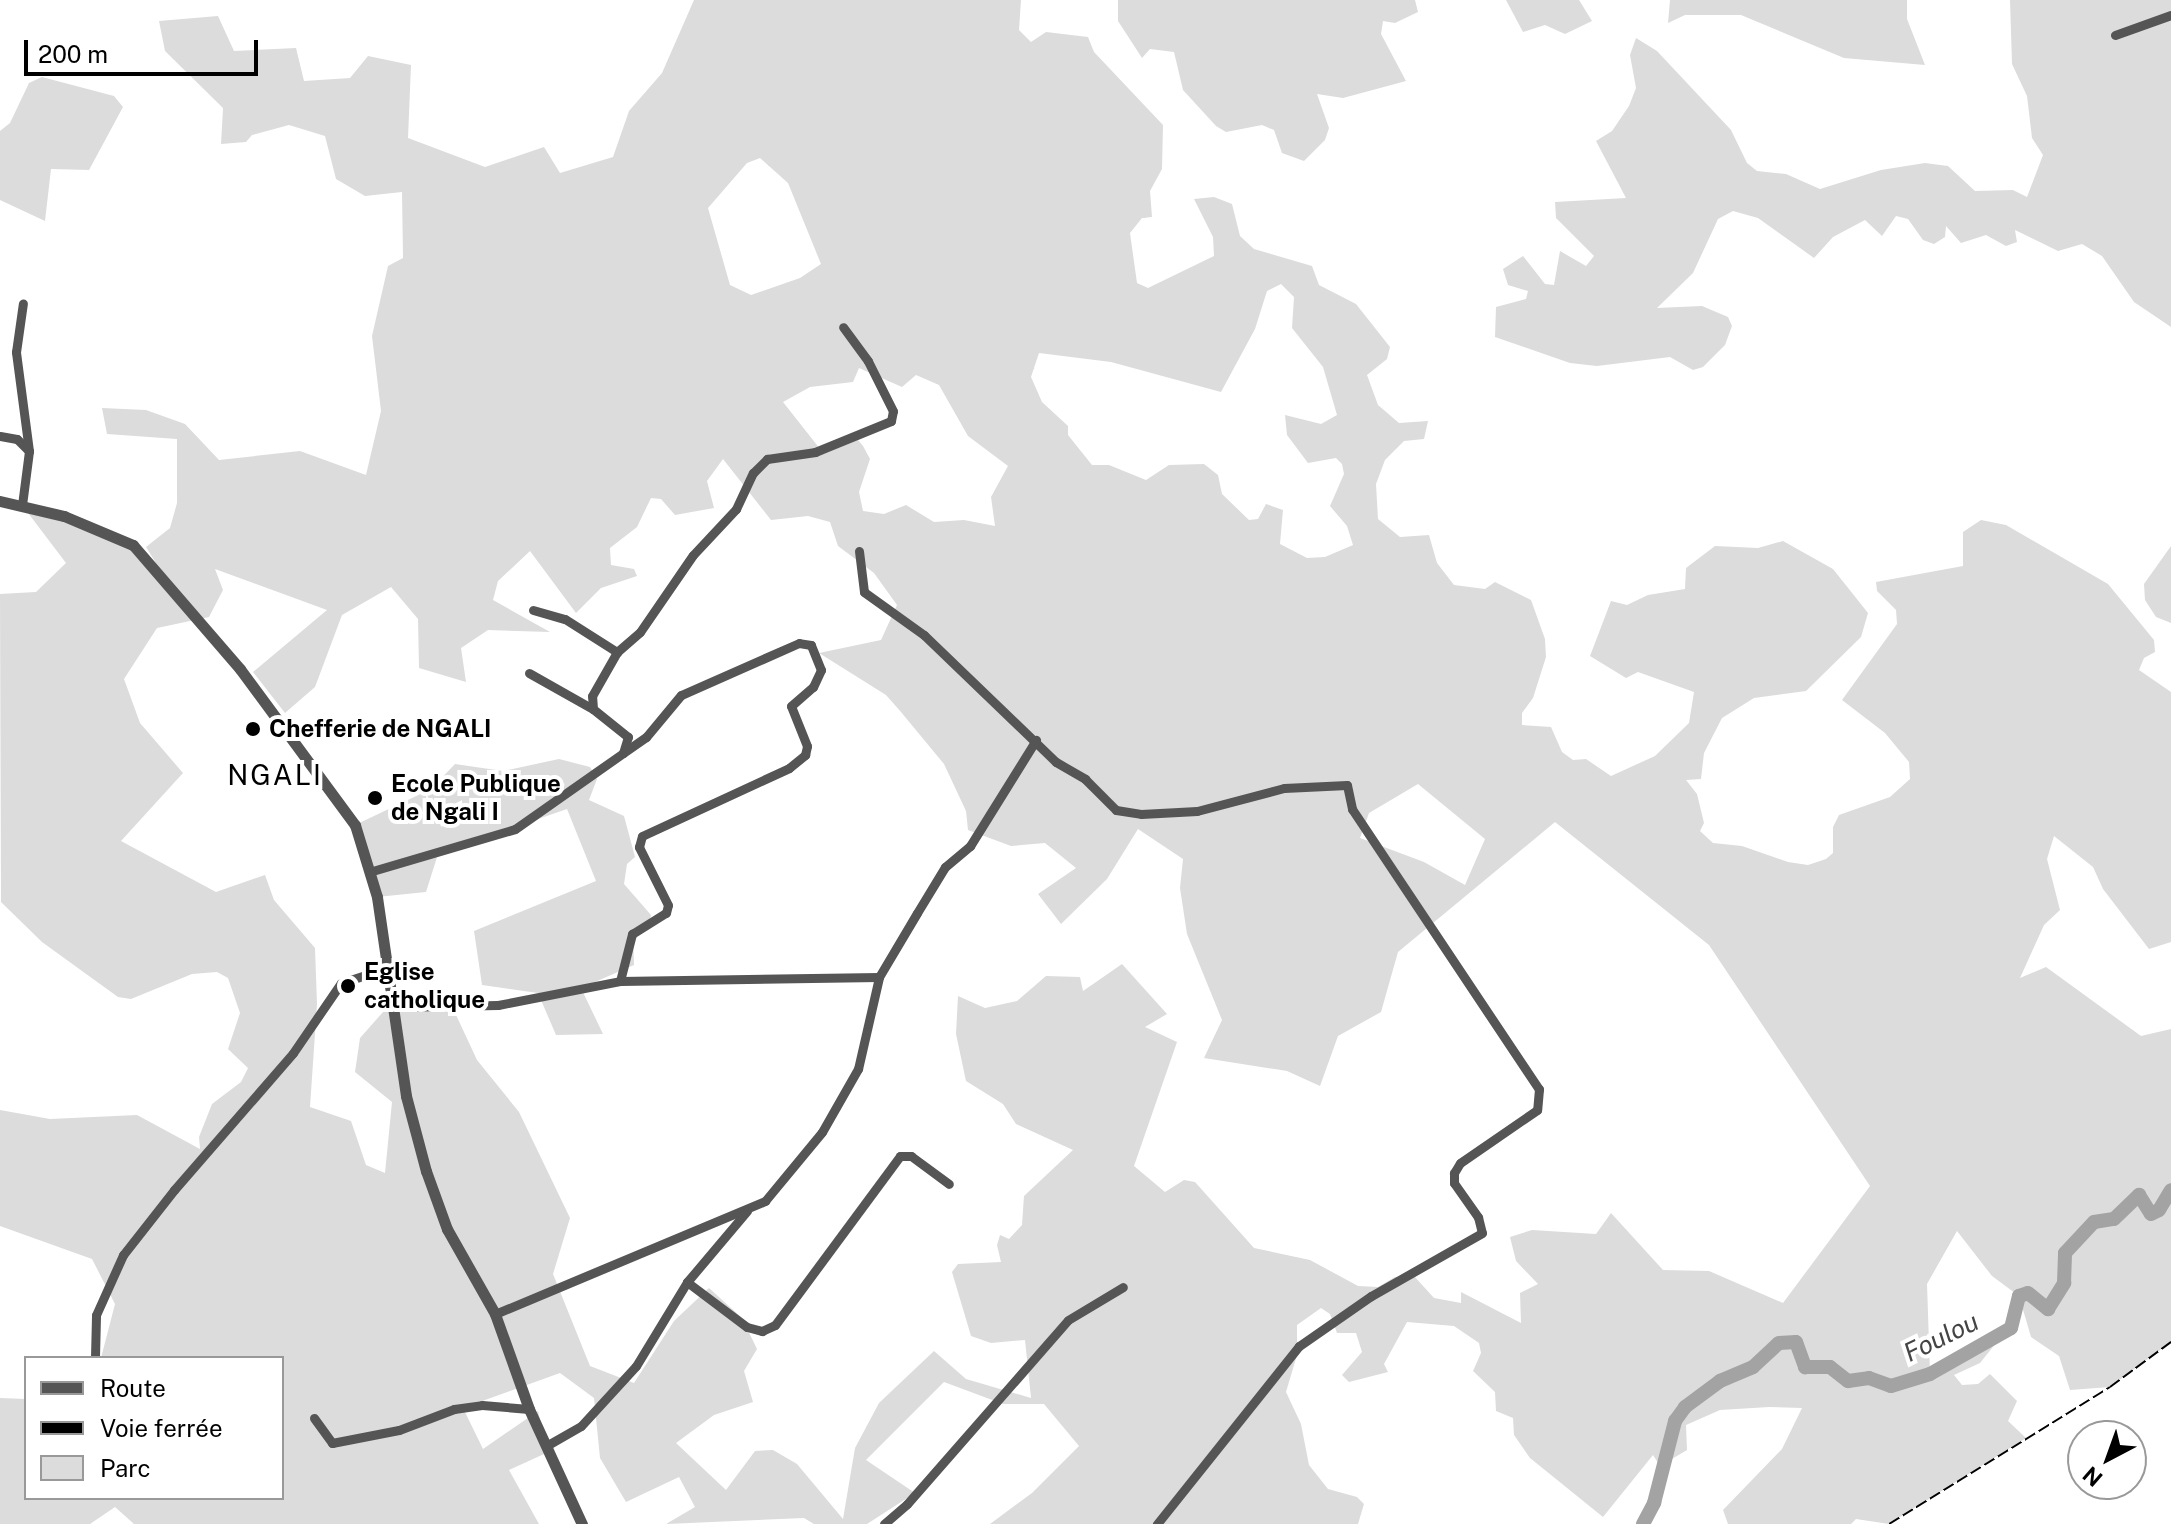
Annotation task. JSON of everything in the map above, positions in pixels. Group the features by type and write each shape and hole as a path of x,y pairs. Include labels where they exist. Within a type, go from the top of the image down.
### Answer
{"street":[{"path":"2115,35 2171,15"},
{"path":"22,505 29,451 16,352 23,303"},
{"path":"593,709 592,696 617,652 640,632 693,555 728,519 753,473 767,459 815,452 891,421 893,411 868,361 843,327"},
{"path":"0,436 17,439 29,451"},
{"path":"0,501 22,505 133,545 158,569 355,825 369,872 391,981 406,1096 426,1171 447,1229 495,1314 529,1409 582,1524"},
{"path":"859,551 864,592 924,635 1116,810 1141,814 1197,811 1284,788 1347,785 1352,809 1515,1050 1541,1100 1537,1110 1460,1163 1454,1173 1454,1183 1478,1217 1482,1233 1371,1296 1299,1346 1157,1524"},
{"path":"533,610 565,619 617,652"},
{"path":"369,872 515,829 646,737 681,695 799,643 811,645 821,670 813,687 791,706 807,746 805,755 789,768 642,836 639,847 668,905 666,913 632,934 620,981"},
{"path":"529,673 593,709 628,737 623,753"},
{"path":"495,1314 765,1201 822,1132 858,1069 879,977 945,867 970,846 1036,740"},
{"path":"95,1356 96,1315 118,1267 166,1201 293,1053 341,983 368,974 391,981"},
{"path":"393,1007 498,1005 620,981 879,977"},
{"path":"687,1282 747,1327 762,1331 775,1325 900,1156 911,1156 949,1184"},
{"path":"546,1446 581,1426 636,1366 687,1282 749,1209"},
{"path":"884,1524 907,1504 1068,1320 1123,1287"},
{"path":"314,1418 332,1443 399,1430 454,1409 482,1405 529,1409"}],"green space":[{"path":"694,0 1021,0 1019,30 1031,42 1046,32 1088,37 1094,52 1163,125 1162,169 1150,191 1152,217 1142,218 1130,233 1137,283 1148,288 1214,256 1213,237 1194,199 1214,197 1232,204 1240,236 1254,249 1312,266 1319,285 1356,304 1390,347 1387,359 1367,375 1378,405 1399,423 1428,421 1424,439 1404,441 1385,460 1376,484 1378,519 1400,537 1429,535 1437,563 1454,585 1485,589 1495,582 1531,600 1545,639 1546,657 1533,698 1522,713 1522,725 1551,727 1562,752 1573,760 1586,759 1611,776 1655,756 1689,723 1694,692 1638,672 1626,678 1590,656 1611,601 1627,605 1648,595 1685,589 1686,568 1715,546 1758,548 1783,541 1833,569 1868,613 1861,637 1806,691 1754,698 1722,718 1704,753 1701,779 1686,780 1697,794 1704,823 1700,831 1713,843 1742,846 1788,862 1808,865 1833,853 1833,827 1839,815 1890,797 1910,779 1909,762 1885,733 1842,700 1897,624 1896,610 1877,591 1876,582 1963,566 1963,532 1981,520 2006,525 2108,584 2154,640 2155,652 2144,658 2139,670 2171,692 2171,942 2149,949 2103,889 2093,867 2054,836 2047,859 2060,910 2044,925 2020,978 2046,967 2141,1036 2171,1029 2171,1342 2110,1387 2070,1390 2059,1356 2031,1337 2019,1296 1992,1276 1957,1231 1927,1284 1930,1373 2004,1333 1980,1363 1954,1375 1962,1385 1978,1384 1990,1374 2017,1401 2008,1421 2026,1438 1889,1524 1856,1519 1851,1524 1728,1524 1723,1510 1782,1449 1802,1408 1769,1407 1720,1410 1686,1425 1687,1450 1660,1466 1653,1455 1603,1517 1530,1458 1514,1435 1513,1418 1496,1411 1495,1392 1473,1371 1481,1353 1479,1343 1454,1326 1407,1322 1384,1364 1388,1372 1349,1382 1342,1375 1362,1352 1356,1333 1337,1333 1330,1314 1321,1308 1297,1325 1297,1355 1286,1392 1301,1424 1309,1465 1328,1489 1357,1497 1364,1504 1358,1524 990,1524 1032,1493 1079,1446 1044,1404 1003,1404 944,1382 866,1460 915,1493 867,1524 814,1524 804,1518 666,1524 695,1507 679,1477 626,1502 600,1458 594,1398 560,1373 463,1408 483,1449 538,1411 546,1446 555,1449 509,1470 539,1524 134,1524 115,1507 90,1524 0,1524 0,1398 24,1399 24,1500 284,1500 284,1356 102,1356 115,1304 92,1259 0,1226 0,1110 50,1119 137,1115 200,1149 199,1137 212,1104 241,1082 248,1068 228,1049 240,1013 228,978 217,972 192,974 131,999 118,997 42,942 1,902 0,594 36,592 66,563 22,505 133,545 156,563 146,547 170,528 177,503 177,439 107,434 102,408 146,410 185,424 219,460 300,451 366,475 381,411 372,336 388,266 403,258 402,192 365,196 336,179 325,136 289,125 252,135 246,142 221,144 223,108 165,51 159,21 218,16 234,51 296,48 304,81 350,78 368,56 411,65 408,138 485,167 544,147 560,173 613,157 629,111 662,73","holes":["760,158 788,183 821,264 800,278 751,295 730,285 708,208 747,163","1281,284 1294,297 1292,328 1323,367 1337,415 1321,424 1285,415 1287,435 1308,463 1336,458 1342,464 1344,474 1330,506 1347,526 1353,545 1325,557 1307,558 1280,544 1283,510 1266,504 1258,519 1249,520 1222,494 1218,475 1204,464 1169,465 1146,480 1109,465 1092,465 1068,435 1068,426 1042,402 1031,377 1039,353 1111,362 1221,392 1255,329 1267,291","859,368 902,387 916,375 939,385 968,436 1008,466 991,497 995,526 964,520 934,522 906,505 884,514 863,511 859,492 870,459 863,446 858,440 824,454 783,402 810,387 853,382","723,459 771,520 808,516 830,522 838,546 874,573 897,605 881,640 819,653 886,695 901,712 944,764 966,811 968,830 1011,846 1045,843 1076,868 1038,894 1061,924 1107,879 1138,829 1183,859 1180,888 1187,934 1222,1020 1204,1058 1287,1071 1320,1086 1338,1036 1381,1012 1398,952 1555,822 1709,945 1870,1186 1783,1303 1709,1271 1663,1270 1611,1213 1596,1234 1532,1230 1510,1237 1516,1261 1538,1284 1520,1293 1521,1323 1461,1292 1461,1303 1434,1298 1414,1276 1395,1277 1378,1287 1358,1286 1310,1260 1254,1248 1195,1182 1184,1180 1165,1192 1134,1166 1177,1042 1145,1027 1167,1014 1122,964 1083,991 1080,977 1046,976 1017,1001 985,1008 958,996 956,1034 966,1081 1003,1104 1016,1124 1073,1150 1024,1196 1022,1225 1009,1239 1000,1235 997,1245 1001,1262 958,1264 952,1272 971,1336 991,1343 1025,1340 1031,1398 966,1379 934,1351 879,1403 855,1448 843,1519 797,1464 773,1450 755,1451 726,1490 676,1443 714,1415 753,1402 744,1371 757,1349 742,1318 709,1288 674,1321 634,1383 590,1366 553,1274 570,1218 519,1112 477,1060 450,1002 399,994 360,1038 355,1072 392,1102 385,1173 366,1165 351,1121 310,1107 317,1004 315,948 274,900 265,875 216,892 121,841 183,773 140,723 124,679 157,628 209,617 223,590 215,569 327,610 253,672 285,713 315,687 342,615 391,587 418,619 419,668 466,682 461,648 488,630 550,632 493,600 498,581 530,551 576,613 601,588 637,576 634,569 611,565 610,548 637,527 651,498 661,499 675,515 714,508 707,481","1418,784 1485,839 1465,885 1424,862 1360,838 1369,813"]},
{"path":"1118,0 1415,0 1418,12 1395,23 1383,21 1381,34 1406,81 1343,98 1317,94 1329,128 1325,140 1304,161 1282,153 1274,130 1262,125 1226,132 1216,126 1183,90 1174,52 1150,49 1142,58 1118,21"},
{"path":"1506,0 1579,0 1592,21 1565,34 1545,25 1523,32"},
{"path":"1670,0 1907,0 1907,19 1925,65 1844,58 1741,15 1685,15 1668,23"},
{"path":"2010,0 2171,0 2171,327 2134,302 2102,256 2082,244 2058,251 2015,230 2017,242 2006,246 1986,235 1961,243 1946,226 1945,237 1934,244 1923,240 1908,219 1896,216 1882,236 1865,220 1833,237 1814,258 1758,218 1733,211 1718,219 1693,273 1657,308 1702,306 1728,317 1732,326 1725,345 1703,367 1693,370 1670,357 1597,366 1570,363 1495,337 1496,307 1526,299 1528,291 1508,285 1503,269 1523,256 1545,284 1554,285 1560,251 1586,266 1594,256 1556,218 1555,202 1626,198 1596,141 1612,131 1629,106 1636,88 1630,55 1636,38 1657,51 1731,130 1747,163 1757,171 1786,174 1820,189 1881,170 1925,163 1948,166 1975,191 2013,190 2027,197 2043,155 2032,138 2027,96 2012,64"},
{"path":"42,77 114,96 123,107 89,170 51,169 45,221 0,200 0,131 10,123 29,83"},
{"path":"2171,546 2171,623 2156,617 2145,600 2144,584"},
{"path":"559,759 590,767 597,779 589,800 624,816 635,857 627,864 624,884 651,915 649,925 633,936 634,965 581,988 603,1034 556,1035 538,993 482,985 474,931 596,881 567,809 438,854 426,892 377,897 355,825 431,789 455,764 503,771"}],"waterway":[{"name":"Foulou","path":"1643,1524 1654,1503 1675,1421 1685,1407 1720,1381 1753,1367 1779,1343 1796,1342 1805,1367 1830,1367 1848,1381 1869,1378 1891,1386 1930,1374 2011,1328 2019,1296 2028,1293 2048,1309 2064,1283 2065,1253 2094,1222 2114,1219 2139,1195 2151,1214 2159,1210 2171,1190"}],"railway":[{"path":"1889,1524 2110,1387 2171,1342"}],"place":[{"name":"Chefferie de NGALI","path":"253,729"},
{"name":"Ecole Publique de Ngali I","path":"375,798"},
{"name":"Eglise catholique","path":"348,986"}],"district":[{"name":"NGALI","path":"275,775"}]}
